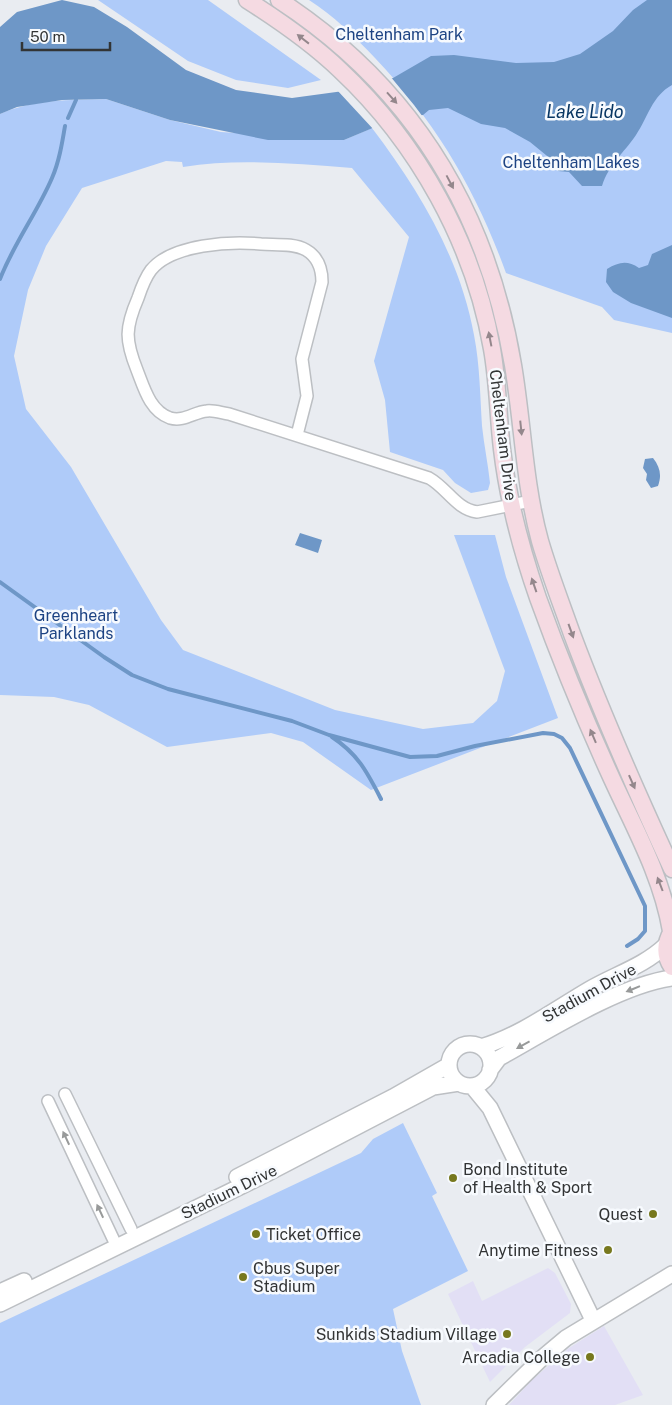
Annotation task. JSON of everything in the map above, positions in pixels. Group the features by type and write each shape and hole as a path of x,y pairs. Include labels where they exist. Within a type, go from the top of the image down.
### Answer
{"main road":[{"name":"Cheltenham Drive","path":"247,0 299,36 341,70 374,105 406,146 448,216 478,288 493,352 502,446 519,540 543,611 592,734 660,883 670,936 666,954 672,968"},
{"name":"Cheltenham Drive","path":"279,0 328,34 360,62 398,104 425,140 464,207 496,290 513,364 531,501 546,560 598,702 672,869"}],"street":[{"path":"297,435 307,396 302,358 322,282 322,273 317,260 311,253 298,247 233,242 189,250 168,257 156,265 143,284 132,311 127,335 129,350 148,400 157,410 170,418 183,419 206,411 229,414 297,435 429,478 447,491 457,503 471,511 478,512 531,501"},
{"name":"Stadium Drive","path":"481,1047 500,1042 590,989 648,960 670,936"},
{"name":"Stadium Drive","path":"488,1074 499,1058 597,1006 646,984 672,978"},
{"path":"490,1108 489,1057 481,1047 468,1044 457,1048 450,1058 449,1065 454,1078 465,1084 490,1108 593,1320"},
{"name":"Stadium Drive","path":"0,1304 115,1242 131,1229 370,1109 449,1065"},
{"path":"465,1084 488,1074"},
{"name":"Stadium Drive","path":"0,1292 266,1174 433,1087 465,1084"},
{"path":"65,1094 131,1229"},
{"path":"48,1101 115,1242"},
{"path":"83,1175 100,1166"},
{"path":"494,1405 541,1359 566,1338 672,1274"}],"shaded area":[{"path":"548,1268 555,1273 571,1304 570,1313 525,1347 490,1382 448,1294 473,1281 482,1301"},
{"name":"Arcadia College","path":"604,1326 643,1395 615,1405 509,1405 532,1380 569,1348"}],"green space":[{"path":"98,0 208,0 321,80 288,88 236,80 188,61"},
{"name":"Cheltenham Lakes","path":"309,0 672,0 672,333 614,320 602,307 506,273 467,185 452,158 417,107 397,82 359,42 327,13"},
{"name":"Greenheart Parklands","path":"106,99 170,120 221,132 344,140 372,128 421,200 448,252 468,307 478,358 482,426 490,483 488,490 471,493 455,483 443,470 390,452 385,400 374,361 409,237 352,168 246,162 183,167 182,162 166,161 82,188 46,246 28,290 14,356 26,409 71,467 161,620 183,650 335,710 423,729 473,723 497,701 505,671 454,535 495,535 506,577 558,718 371,790 303,742 271,733 167,747 89,705 54,697 0,695 0,114 26,105 39,103"},
{"name":"Cbus Super Stadium","path":"403,1123 437,1193 432,1196 468,1271 393,1309 402,1351 421,1405 0,1405 0,1323 361,1153 373,1139"}],"water":[{"name":"Lake Lido","path":"62,0 94,7 127,27 186,70 236,90 292,98 351,90 393,78 431,56 454,55 516,63 554,62 580,54 613,31 633,10 647,0 672,0 672,85 655,101 636,135 608,171 602,186 582,186 569,172 558,171 559,160 552,160 530,142 505,128 481,124 448,108 429,110 423,115 387,122 344,140 268,140 170,120 106,99 62,100 17,107 0,114 0,27 17,12"},
{"path":"672,245 672,318 631,303 613,292 606,282 607,269 623,263 639,268 648,265 652,254"},
{"path":"653,458 659,468 660,478 658,486 651,488 646,480 647,474 643,468 645,459"},
{"path":"300,533 322,540 318,553 295,545"}],"pier":[{"path":"390,76 423,117 403,121 368,83"},
{"path":"350,88 388,124 374,130 337,90"}],"waterway":[{"path":"68,118 76,100"},
{"path":"0,279 52,178 65,126"},
{"path":"0,582 132,675 168,689 292,721 329,735 410,757 437,756 475,746 543,733 554,734 562,738 570,748 645,906 645,931 638,939 627,946"},
{"path":"332,737 349,750 361,764 381,799"}],"place":[{"name":"Bond Institute of Health & Sport","path":"453,1178"},
{"name":"Quest","path":"653,1214"},
{"name":"Ticket Office","path":"256,1234"},
{"name":"Anytime Fitness","path":"608,1250"},
{"name":"Cbus Super Stadium","path":"243,1277"},
{"name":"Sunkids Stadium Village","path":"507,1334"},
{"name":"Arcadia College","path":"590,1357"}],"park label":[{"name":"Cheltenham Park","path":"399,34"}]}
